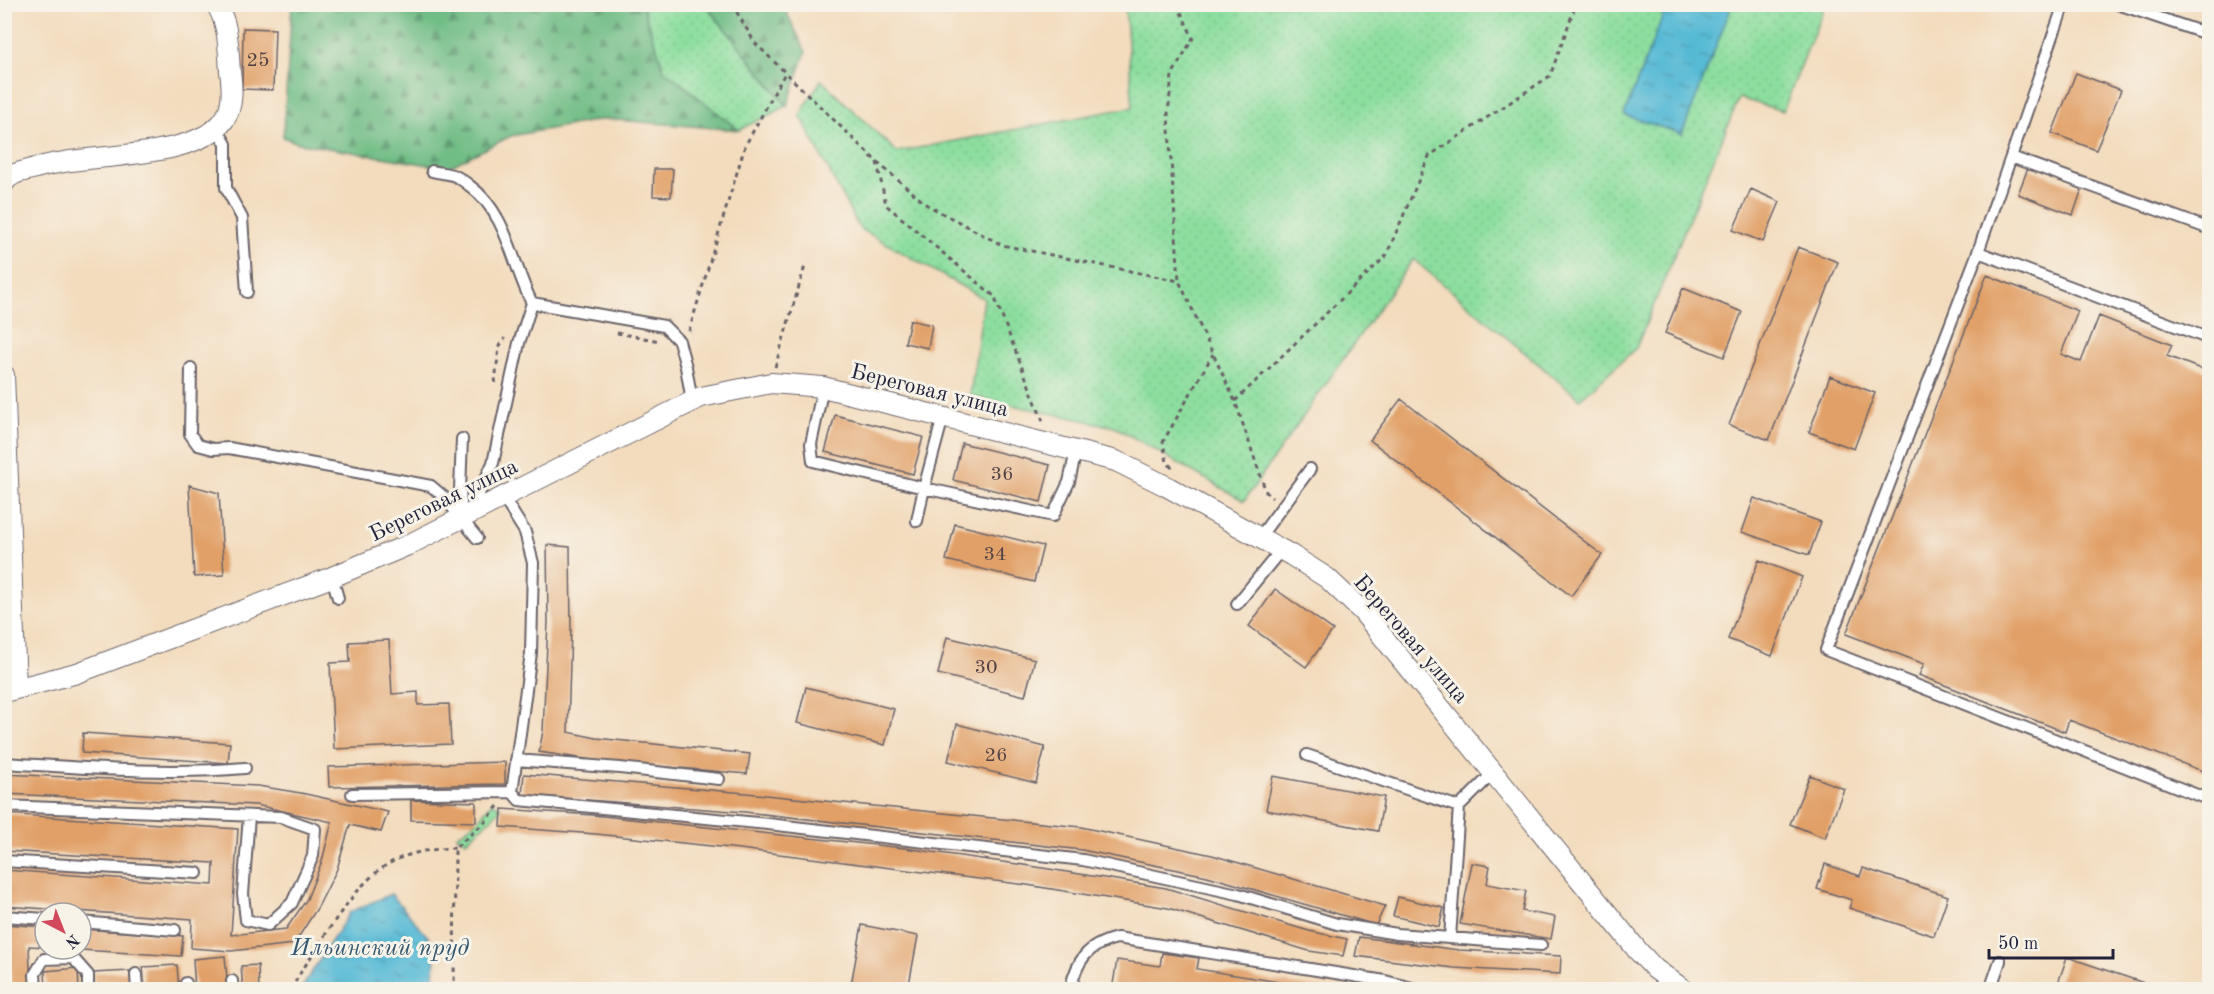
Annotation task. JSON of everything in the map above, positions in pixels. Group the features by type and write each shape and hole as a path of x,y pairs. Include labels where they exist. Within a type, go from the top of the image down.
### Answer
{"street":[{"path":"4,183 9,176 47,164 168,149 202,139 224,120 232,96 226,21 216,4"},
{"path":"4,375 10,690"},
{"name":"Береговая улица","path":"10,690 78,673 332,577 408,545 701,397 771,383 823,387 1116,461 1166,486 1327,578 1362,611 1638,951 1678,989"}],"lane":[{"path":"2064,4 1978,252 1826,651 2210,800"},
{"path":"2118,4 2210,35"},
{"path":"216,127 226,144 226,188 242,218 247,292"},
{"path":"2011,157 2210,229"},
{"path":"432,171 457,176 479,192 494,210 517,264 523,286 532,303 519,343 493,463 466,516"},
{"path":"1978,252 2210,339"},
{"path":"532,303 664,326 679,341 692,401"},
{"path":"191,368 190,434 198,446 213,449 229,448 431,486 466,516"},
{"path":"823,387 811,444 813,461 1053,516 1069,482 1076,451"},
{"path":"917,521 943,417"},
{"path":"462,439 460,490 466,516 477,538"},
{"path":"1259,538 1310,469"},
{"path":"503,497 525,532 533,564 531,653 512,792 519,800 768,824 1083,860 1238,894 1337,924 1397,934 1541,945"},
{"path":"1237,604 1281,550"},
{"path":"332,577 338,598"},
{"path":"1307,755 1458,807"},
{"path":"516,760 719,779"},
{"path":"4,763 212,771 245,768"},
{"path":"1450,938 1458,807 1494,772"},
{"path":"352,794 512,792"},
{"path":"4,806 281,817 315,828 313,856 292,903 268,924 246,920 243,894 249,816"},
{"path":"4,861 198,873"},
{"path":"4,916 33,918"},
{"path":"93,923 175,930"},
{"path":"1070,990 1081,958 1103,942 1117,938 1385,981 1420,990"},
{"path":"36,990 35,974 44,959 73,958 88,975 88,990"},
{"path":"1990,990 2000,961"},
{"path":"136,974 137,990"}],"path":[{"path":"732,4 755,43 877,162 927,205 1002,245 1179,280"},
{"path":"1177,4 1192,38 1172,75 1168,114 1179,280 1235,401 1266,492 1281,507"},
{"path":"1235,401 1386,256 1429,156 1550,76 1576,4"},
{"path":"611,332 653,341 679,341 687,337 745,146 785,73"},
{"path":"877,162 886,205 994,296 1053,445"},
{"path":"771,383 805,266"},
{"path":"495,386 499,347 511,330 526,320"},
{"path":"1174,471 1167,462 1163,442 1213,354"},
{"path":"291,990 361,886 395,860 430,849 455,848 512,792"},
{"path":"454,990 455,848"}],"green space":[{"path":"292,4 642,5 664,70 739,130 605,119 511,136 447,168 298,143 283,137"},
{"path":"642,5 706,5 787,106 739,130 664,70"},
{"path":"706,5 783,5 806,52 787,106"},
{"path":"1125,5 1825,5 1783,111 1739,98 1636,348 1580,399 1413,259 1244,501 1115,427 970,396 984,299 859,228 800,115 821,80 897,152 1133,107"},
{"path":"492,802 501,808 492,818 466,841 457,836 478,820"}],"water":[{"path":"1667,5 1732,5 1682,134 1624,115"},
{"name":"Ильинский пруд","path":"391,894 435,945 434,989 301,989 350,912"}],"building":[{"path":"243,28 275,29 273,90 242,89"},
{"path":"2076,73 2121,90 2096,150 2052,133"},
{"path":"2028,168 2082,189 2073,215 2018,194"},
{"path":"654,169 673,169 671,197 653,196"},
{"path":"1751,189 1780,202 1763,242 1733,230"},
{"path":"1798,247 1838,262 1769,440 1729,425"},
{"path":"1987,275 2078,311 2061,354 2081,362 2099,316 2172,345 2167,356 2206,371 2210,362 2210,774 2069,720 2065,732 1919,675 1924,664 1846,634"},
{"path":"1683,288 1742,312 1724,357 1665,333"},
{"path":"910,320 932,325 928,348 905,343"},
{"path":"1830,376 1875,393 1854,449 1809,432"},
{"path":"1401,399 1602,555 1571,596 1370,440"},
{"path":"835,415 923,437 913,474 825,452"},
{"path":"962,443 1050,465 1041,502 953,480"},
{"path":"189,485 219,493 224,575 194,577"},
{"path":"1754,498 1821,522 1809,555 1742,532"},
{"path":"955,524 1043,546 1034,582 946,560"},
{"path":"547,545 570,547 571,628 568,732 596,738 750,754 747,774 599,761 539,752 543,731 548,622"},
{"path":"1759,560 1802,577 1772,656 1728,639"},
{"path":"1275,589 1333,630 1306,667 1249,626"},
{"path":"947,637 1035,659 1025,696 938,674"},
{"path":"389,640 392,694 418,692 418,705 449,704 451,744 334,749 330,663 350,662 349,642"},
{"path":"806,687 894,709 885,745 797,723"},
{"path":"957,724 1045,747 1036,783 948,761"},
{"path":"83,733 230,743 228,763 82,753"},
{"path":"505,762 505,784 329,787 328,767"},
{"path":"4,774 258,786 388,812 381,832 350,825 337,869 318,907 294,944 231,951 191,948 192,919 93,912 93,901 33,901 33,908 4,906 4,870 213,885 214,863 4,851 4,814 238,829 231,935 286,929 307,899 322,861 332,822 256,805 4,794"},
{"path":"524,774 746,793 1081,827 1212,855 1385,906 1376,925 1207,876 1082,850 745,812 522,795"},
{"path":"1810,775 1844,789 1825,838 1790,824"},
{"path":"1273,776 1384,797 1378,831 1266,810"},
{"path":"411,800 476,802 476,822 411,820"},
{"path":"502,809 593,815 904,848 1024,865 1166,888 1309,931 1347,939 1343,956 1309,951 1168,908 1027,885 740,849 501,827"},
{"path":"1472,863 1490,866 1487,884 1526,891 1522,911 1555,917 1551,939 1460,924"},
{"path":"1825,864 1860,876 1863,868 1948,896 1934,936 1849,908 1852,900 1817,889"},
{"path":"1398,897 1444,908 1439,927 1393,916"},
{"path":"4,924 33,926 33,946 29,946 31,990 11,990 10,945 4,945"},
{"path":"862,925 918,936 908,990 850,990"},
{"path":"93,930 183,936 181,956 93,951"},
{"path":"1359,937 1459,950 1561,956 1560,974 1454,968 1355,956"},
{"path":"1162,953 1199,958 1197,969 1330,990 1112,990 1117,960 1160,966"},
{"path":"225,956 228,990 195,990 193,959"},
{"path":"2067,957 2162,989 2162,990 2056,989"},
{"path":"177,965 179,990 145,990 143,967"},
{"path":"258,965 259,990 243,990 241,966"},
{"path":"78,968 79,990 46,990 45,971"},
{"path":"130,971 131,990 94,990 93,973"}]}
